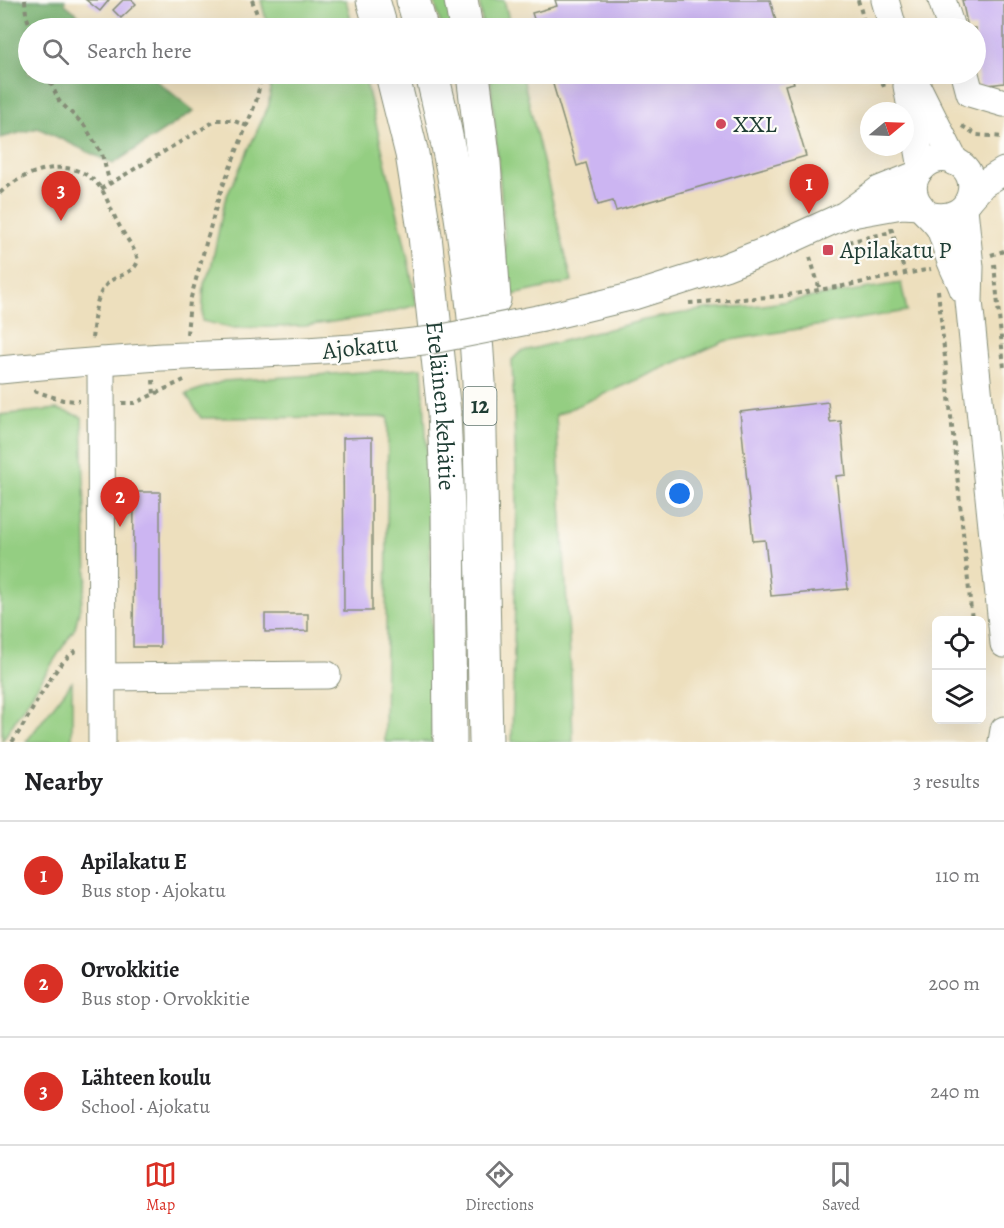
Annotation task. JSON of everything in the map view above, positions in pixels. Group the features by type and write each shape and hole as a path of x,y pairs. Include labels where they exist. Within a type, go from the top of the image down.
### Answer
{"highway":[{"path":"373,0 378,18"},
{"path":"413,0 418,18"},
{"path":"461,0 464,18"},
{"name":"Eteläinen kehätie","path":"394,84 412,154 425,236 444,412 448,512 450,742"},
{"name":"Eteläinen kehätie","path":"434,84 453,170 469,265 476,325 488,742"},
{"path":"474,84 484,163 498,354 488,742"}],"street":[{"path":"885,0 890,18"},
{"path":"942,0 948,18"},
{"path":"906,84 919,172 913,190 924,210 940,229 952,264 969,301"},
{"path":"916,84 972,186 967,204 969,301 995,487 1004,644"},
{"path":"967,84 970,93 1004,103"},
{"path":"919,172 932,160 943,159 961,166 1004,163"},
{"path":"924,210 949,217 967,204 983,184 1004,171"},
{"name":"Ajokatu","path":"0,370 96,350 186,356 271,354 387,345 450,337 543,318 634,296 725,267 845,215 879,190 919,172"},
{"name":"Ajokatu","path":"845,215 902,205 924,210"},
{"path":"96,350 102,742"},
{"path":"102,677 327,675"},
{"path":"1002,742 1004,730"}],"path":[{"path":"25,0 29,18"},
{"path":"252,0 258,18"},
{"path":"858,0 863,18"},
{"path":"51,84 59,101 84,125 102,154 110,184"},
{"path":"187,334 190,302 219,196 256,102 260,84"},
{"path":"101,189 217,120 232,120 247,126"},
{"path":"957,121 977,135 1004,137"},
{"path":"1,190 45,168 65,166 85,173 101,189 138,260 134,268 107,284 100,296 96,350"},
{"path":"848,242 892,232"},
{"path":"993,254 1004,368"},
{"path":"810,257 820,290"},
{"path":"934,268 936,278"},
{"path":"686,304 782,296 905,273"},
{"path":"937,287 971,616"},
{"path":"12,742 66,659 83,647"}],"green space":[{"path":"0,0 65,0 65,4 82,18 18,18 18,84 160,84 194,111 113,164 38,128 0,138"},
{"path":"261,0 346,0 350,18 266,18"},
{"path":"434,0 452,0 455,18 439,18"},
{"path":"479,0 504,0 508,18 482,18"},
{"path":"270,84 366,84 404,240 417,305 379,315 305,326 233,328 202,321 204,284 211,268 225,200 269,105"},
{"path":"491,84 524,84 572,282 508,296"},
{"path":"901,283 907,311 725,341 556,415 573,742 512,742 517,500 512,360 520,352 644,320 706,309 763,305"},
{"path":"422,368 430,555 432,742 385,742 388,417 201,418 186,394 224,381"},
{"path":"57,409 82,417 87,578 75,628 2,741 0,415"},
{"path":"72,682 72,742 26,742"}],"building":[{"path":"86,0 109,0 100,11"},
{"path":"123,0 132,0 136,4 121,18 113,10"},
{"path":"555,0 770,0 775,18 534,18 532,13 557,6"},
{"path":"962,0 1004,0 1004,83 980,86 980,84 986,84 986,18 966,18"},
{"path":"553,84 790,84 785,85 806,156 616,211 613,201 598,205 586,163 577,166"},
{"path":"828,402 830,422 841,421 846,475 836,476 848,589 771,596 765,540 753,541 740,412"},
{"path":"372,437 372,611 344,611 343,438"},
{"path":"134,492 160,492 160,647 133,647"},
{"path":"265,614 308,614 308,631 265,632"}],"place":[{"name":"XXL","path":"721,124"},
{"name":"Apilakatu E","path":"809,214"},
{"name":"Lähteen koulu","path":"61,221"},
{"name":"Apilakatu P","path":"828,250"},
{"name":"Orvokkitie","path":"120,527"}]}
